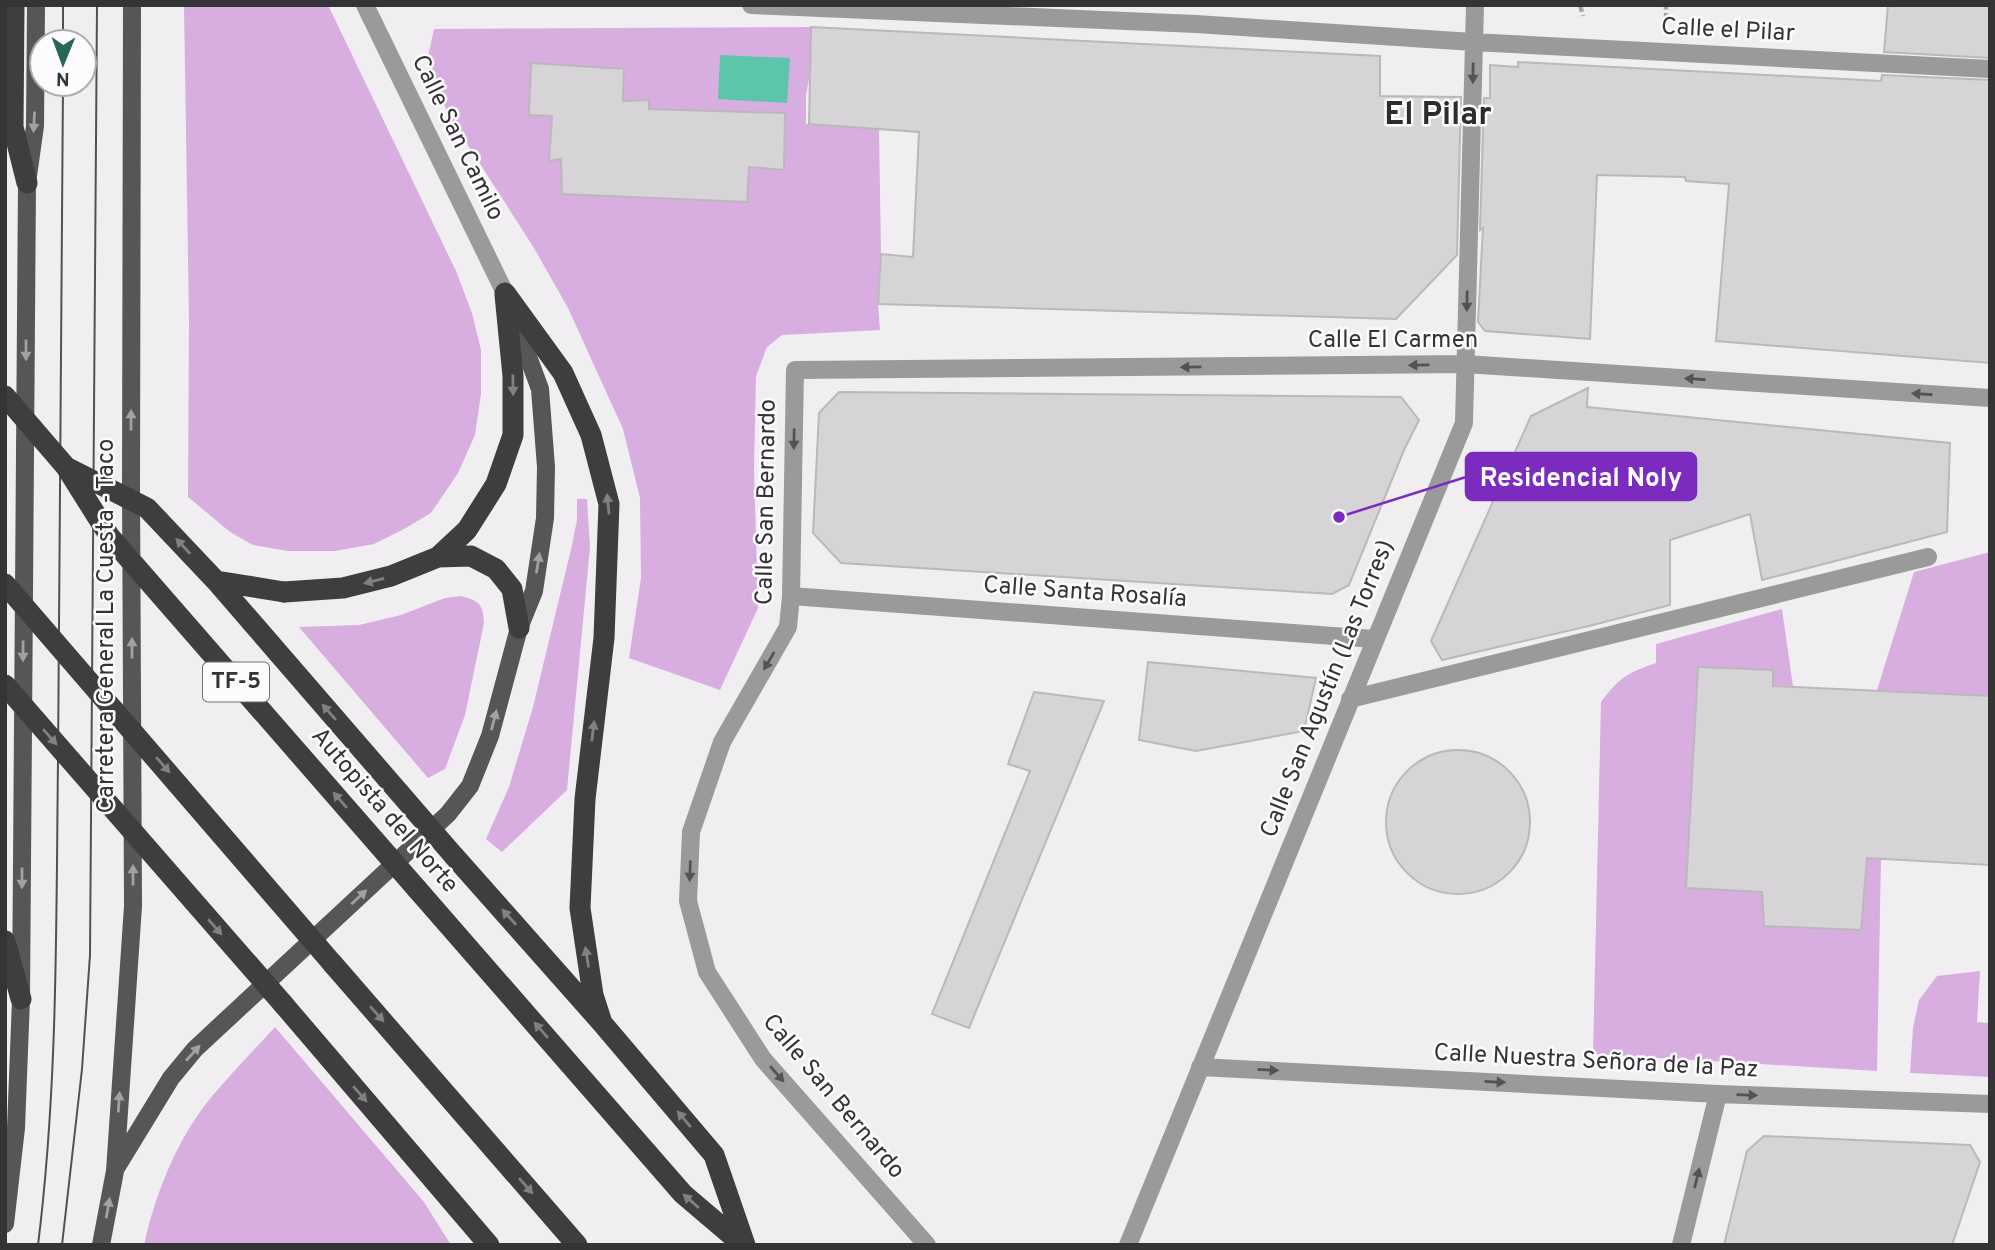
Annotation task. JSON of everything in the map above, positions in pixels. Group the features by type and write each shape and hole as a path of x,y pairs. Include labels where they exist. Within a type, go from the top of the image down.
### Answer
{"highway":[{"path":"13,5 13,127 27,183"},
{"path":"438,557 467,530 496,484 513,435 513,376 505,293"},
{"path":"505,293 563,373 591,435 610,504 604,638 585,799 580,908 593,995 603,1024"},
{"name":"Autopista del Norte","path":"5,396 66,467 110,537 683,1195 744,1245"},
{"path":"66,467 147,508 216,581 603,1024 714,1155 744,1245"},
{"path":"216,581 284,592 343,588 391,576 438,557 471,556 496,569 512,589 519,628"},
{"path":"5,584 577,1245"},
{"path":"5,685 284,1006 477,1236 489,1245"},
{"path":"5,941 21,999"}],"main road":[{"path":"5,1224 16,1128 21,999 27,183 35,126 36,5"},
{"name":"Carretera General La Cuesta - Taco","path":"102,1245 115,1171 133,906 132,5"},
{"path":"115,1171 171,1078 195,1049 448,814 470,786 490,736 519,628 534,591 545,519 546,467 540,389 505,293"}],"street":[{"name":"Calle San Camilo","path":"365,5 505,293"},
{"name":"Calle el Pilar","path":"751,5 1196,24 1473,42 1990,69"},
{"path":"1196,24 1197,5"},
{"name":"Calle San Agustín (Las Torres)","path":"1128,1245 1464,422 1475,5"},
{"name":"Calle El Carmen","path":"795,370 1465,364 1990,398"},
{"name":"Calle San Bernardo","path":"795,370 791,596 788,627 722,742 691,832 688,901 707,972 763,1059 927,1245"},
{"path":"1350,699 1928,557"},
{"name":"Calle Santa Rosalía","path":"791,596 1374,639"},
{"name":"Calle Nuestra Señora de la Paz","path":"1200,1067 1718,1094 1990,1104"},
{"path":"1681,1245 1718,1094"}],"shaded area":[{"path":"184,5 328,5 456,271 472,313 481,350 481,394 475,435 458,473 431,513 374,544 335,551 288,551 253,545 230,532 188,497 189,321"},
{"path":"811,27 806,124 879,129 880,330 782,335 767,347 756,376 754,469 758,608 720,690 629,658 641,578 640,498 623,429 568,308 534,248 448,114 427,61 434,29"},
{"path":"720,55 790,58 787,103 718,99"},
{"path":"577,499 587,499 590,547 567,790 502,852 486,839 509,787 533,707 572,545 577,520"},
{"path":"1990,552 1990,696 1877,690 1914,572"},
{"path":"461,596 479,604 484,623 465,715 445,769 428,778 299,627 359,625 401,615 445,598"},
{"path":"1782,609 1793,686 1773,685 1773,670 1698,667 1687,888 1762,892 1764,926 1861,930 1867,858 1881,859 1877,1071 1593,1054 1601,702 1625,677 1656,663 1656,644"},
{"path":"1980,971 1977,1022 1990,1023 1990,1077 1910,1073 1913,1028 1919,1000 1937,976"},
{"path":"275,1027 424,1202 451,1245 144,1245 162,1185 189,1129 213,1095"}],"building":[{"path":"1888,5 1990,5 1990,58 1884,52"},
{"path":"811,27 1380,56 1380,96 1461,97 1457,255 1396,319 878,304 881,254 913,257 919,132 809,124"},
{"path":"1518,62 1881,81 1882,75 1990,80 1990,363 1716,341 1729,184 1686,181 1685,177 1597,175 1590,339 1485,331 1478,322 1483,228 1480,230 1484,98 1490,98 1490,65 1518,67"},
{"path":"531,63 624,69 623,101 649,100 649,109 785,113 784,170 749,167 747,202 562,194 561,159 549,161 552,116 529,115"},
{"path":"1588,388 1587,407 1950,443 1947,532 1762,580 1750,514 1670,540 1670,605 1442,660 1431,641 1531,416"},
{"path":"839,392 1401,397 1419,420 1349,585 1332,594 841,563 813,533 819,413"},
{"path":"1148,662 1316,678 1304,731 1196,751 1139,740"},
{"path":"1698,667 1773,670 1773,686 1990,696 1990,865 1867,858 1861,930 1764,926 1762,892 1686,888"},
{"path":"1034,692 1104,701 969,1028 932,1014 1030,771 1008,764"},
{"path":"1458,750 1486,755 1509,771 1525,794 1530,822 1525,850 1509,873 1486,889 1458,894 1430,889 1407,873 1391,850 1386,822 1391,794 1407,771 1430,755"},
{"path":"1764,1136 1970,1145 1980,1162 1952,1245 1724,1245 1747,1151"}],"tram line":[{"path":"63,5 63,28"},
{"path":"62,1245 82,1069 90,955 97,5"},
{"path":"38,1245 53,1064 56,943 63,98"}],"place":[{"name":"Residencial Noly","path":"1339,517"}],"district":[{"name":"El Pilar","path":"1438,116"}]}
